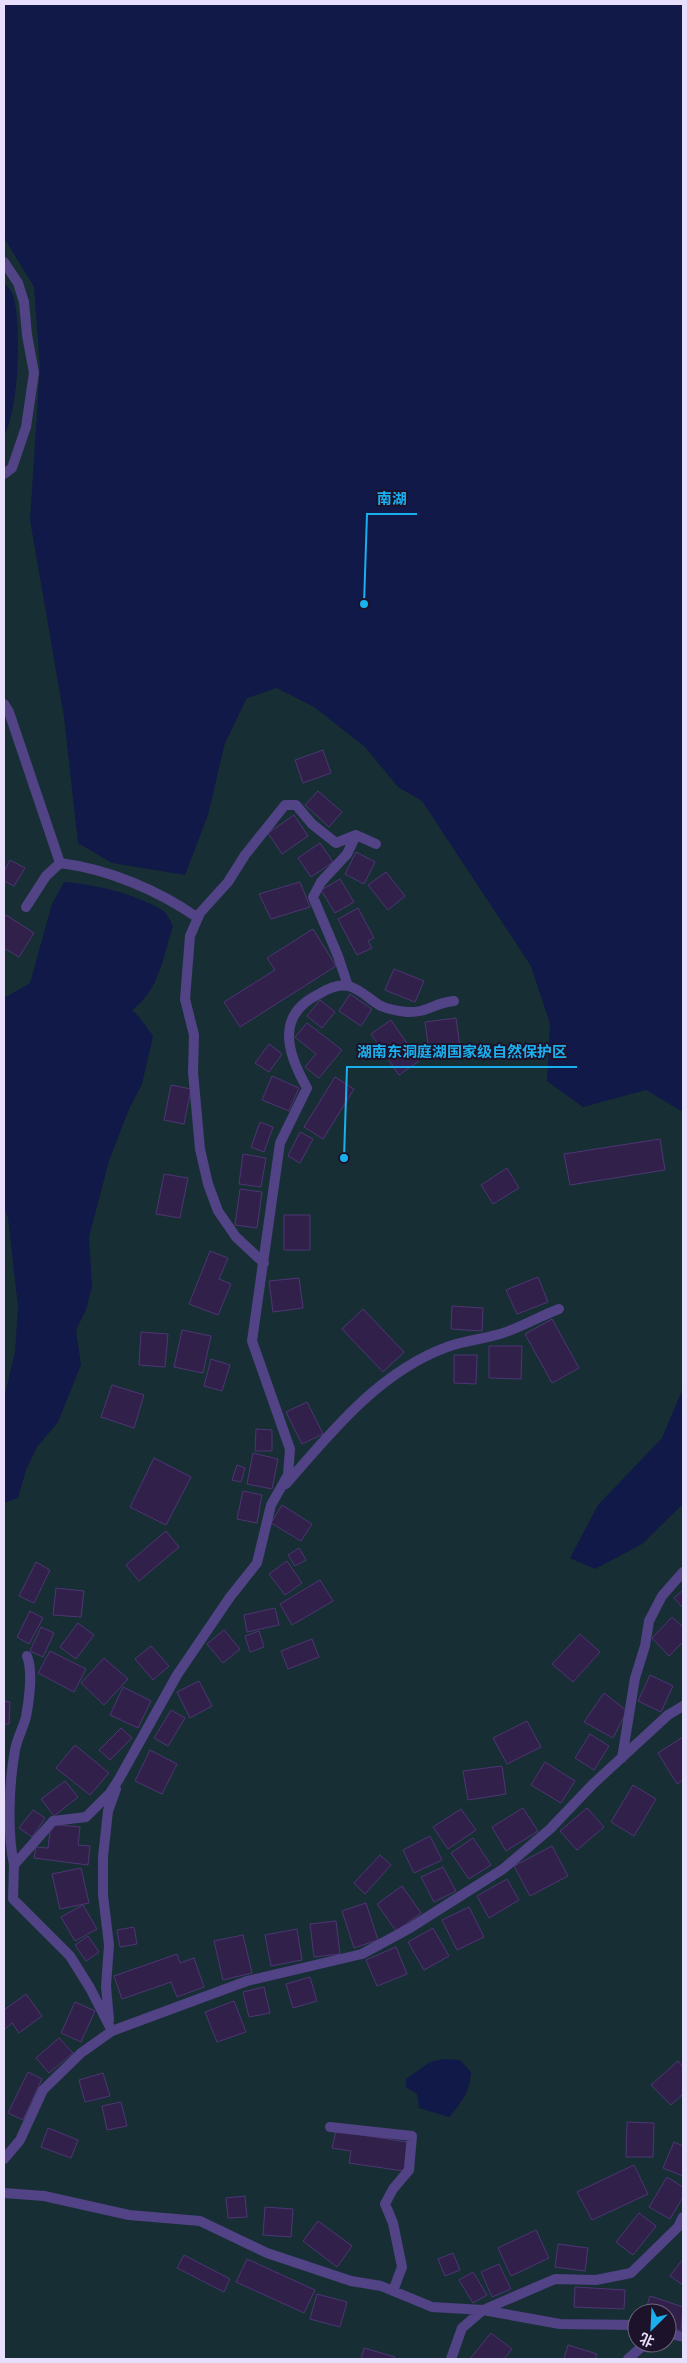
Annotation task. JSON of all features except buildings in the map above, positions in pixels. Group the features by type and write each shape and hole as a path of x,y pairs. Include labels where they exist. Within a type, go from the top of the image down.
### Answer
{"street":[{"path":"4,262 18,284 24,302 27,335 34,373 26,427 12,468 4,474"},
{"path":"4,704 8,722 60,863"},
{"path":"264,1263 236,1237 218,1211 200,1149 193,1072 194,1034 185,999 190,936 200,912 228,882 245,855 285,805 296,805 312,824 336,843 356,835 376,844"},
{"path":"348,986 338,956 313,897 321,882 347,854 356,835"},
{"path":"26,907 46,876 60,863 88,866 144,888 176,902 198,918"},
{"path":"14,1865 53,1821 86,1817 110,1793 177,1675 230,1596 257,1563 271,1506 288,1475 290,1449 252,1341 280,1143 307,1088 298,1072 289,1045 290,1021 295,1010 312,997 331,988 348,986 365,994 382,1006 405,1012 424,1012 440,1002 454,1001"},
{"path":"279,1492 338,1424 372,1392 401,1370 446,1347 503,1333 559,1309"},
{"path":"622,1758 635,1678 645,1646 649,1621 662,1596 683,1572"},
{"path":"27,1656 29,1661 29,1685 26,1716 15,1748 11,1779 10,1843 14,1865 13,1899 70,1956 90,1988 111,2028"},
{"path":"4,2159 20,2140 43,2090 111,2028 247,1981 362,1954 418,1923 503,1869 550,1829 668,1715 683,1706"},
{"path":"111,2028 106,1986 109,1945 103,1895 103,1857 108,1811 119,1779"},
{"path":"330,2127 412,2136 409,2170 393,2189 385,2204 395,2232 402,2268 393,2291"},
{"path":"4,2193 44,2196 129,2215 200,2221 267,2253 351,2280 381,2286 432,2307 483,2310 560,2324 627,2325"},
{"path":"451,2359 462,2328 483,2310 555,2279 596,2280 631,2273 678,2227 683,2217"}],"green space":[{"path":"4,4 683,4 683,2359 4,2359"}],"shaded area":[{"path":"4,4 683,4 683,1112 646,1090 583,1107 547,1081 550,1024 531,966 422,801 398,787 365,747 314,707 277,688 247,698 225,743 208,815 185,875 112,863 78,843 64,717 30,520 40,367 34,287 4,238"},
{"path":"4,282 13,295 16,308 18,366 13,407 4,436"},
{"path":"64,882 88,885 140,899 164,911 173,926 163,961 154,983 141,1002 132,1010 153,1036 142,1084 129,1109 109,1161 89,1237 92,1287 86,1310 76,1330 81,1365 58,1422 37,1447 26,1470 18,1498 4,1503 4,1398 15,1352 18,1307 8,1218 4,1205 4,998 30,983 52,904"},
{"path":"683,1388 683,1504 642,1544 595,1569 570,1558 598,1505 662,1438"},
{"path":"443,2059 460,2060 471,2072 469,2085 464,2096 458,2107 449,2117 419,2108 417,2094 406,2087 406,2079 430,2062"}],"place":[{"name":"南湖","path":"364,604"},
{"name":"湖南东洞庭湖国家级自然保护区","path":"344,1158"}]}
